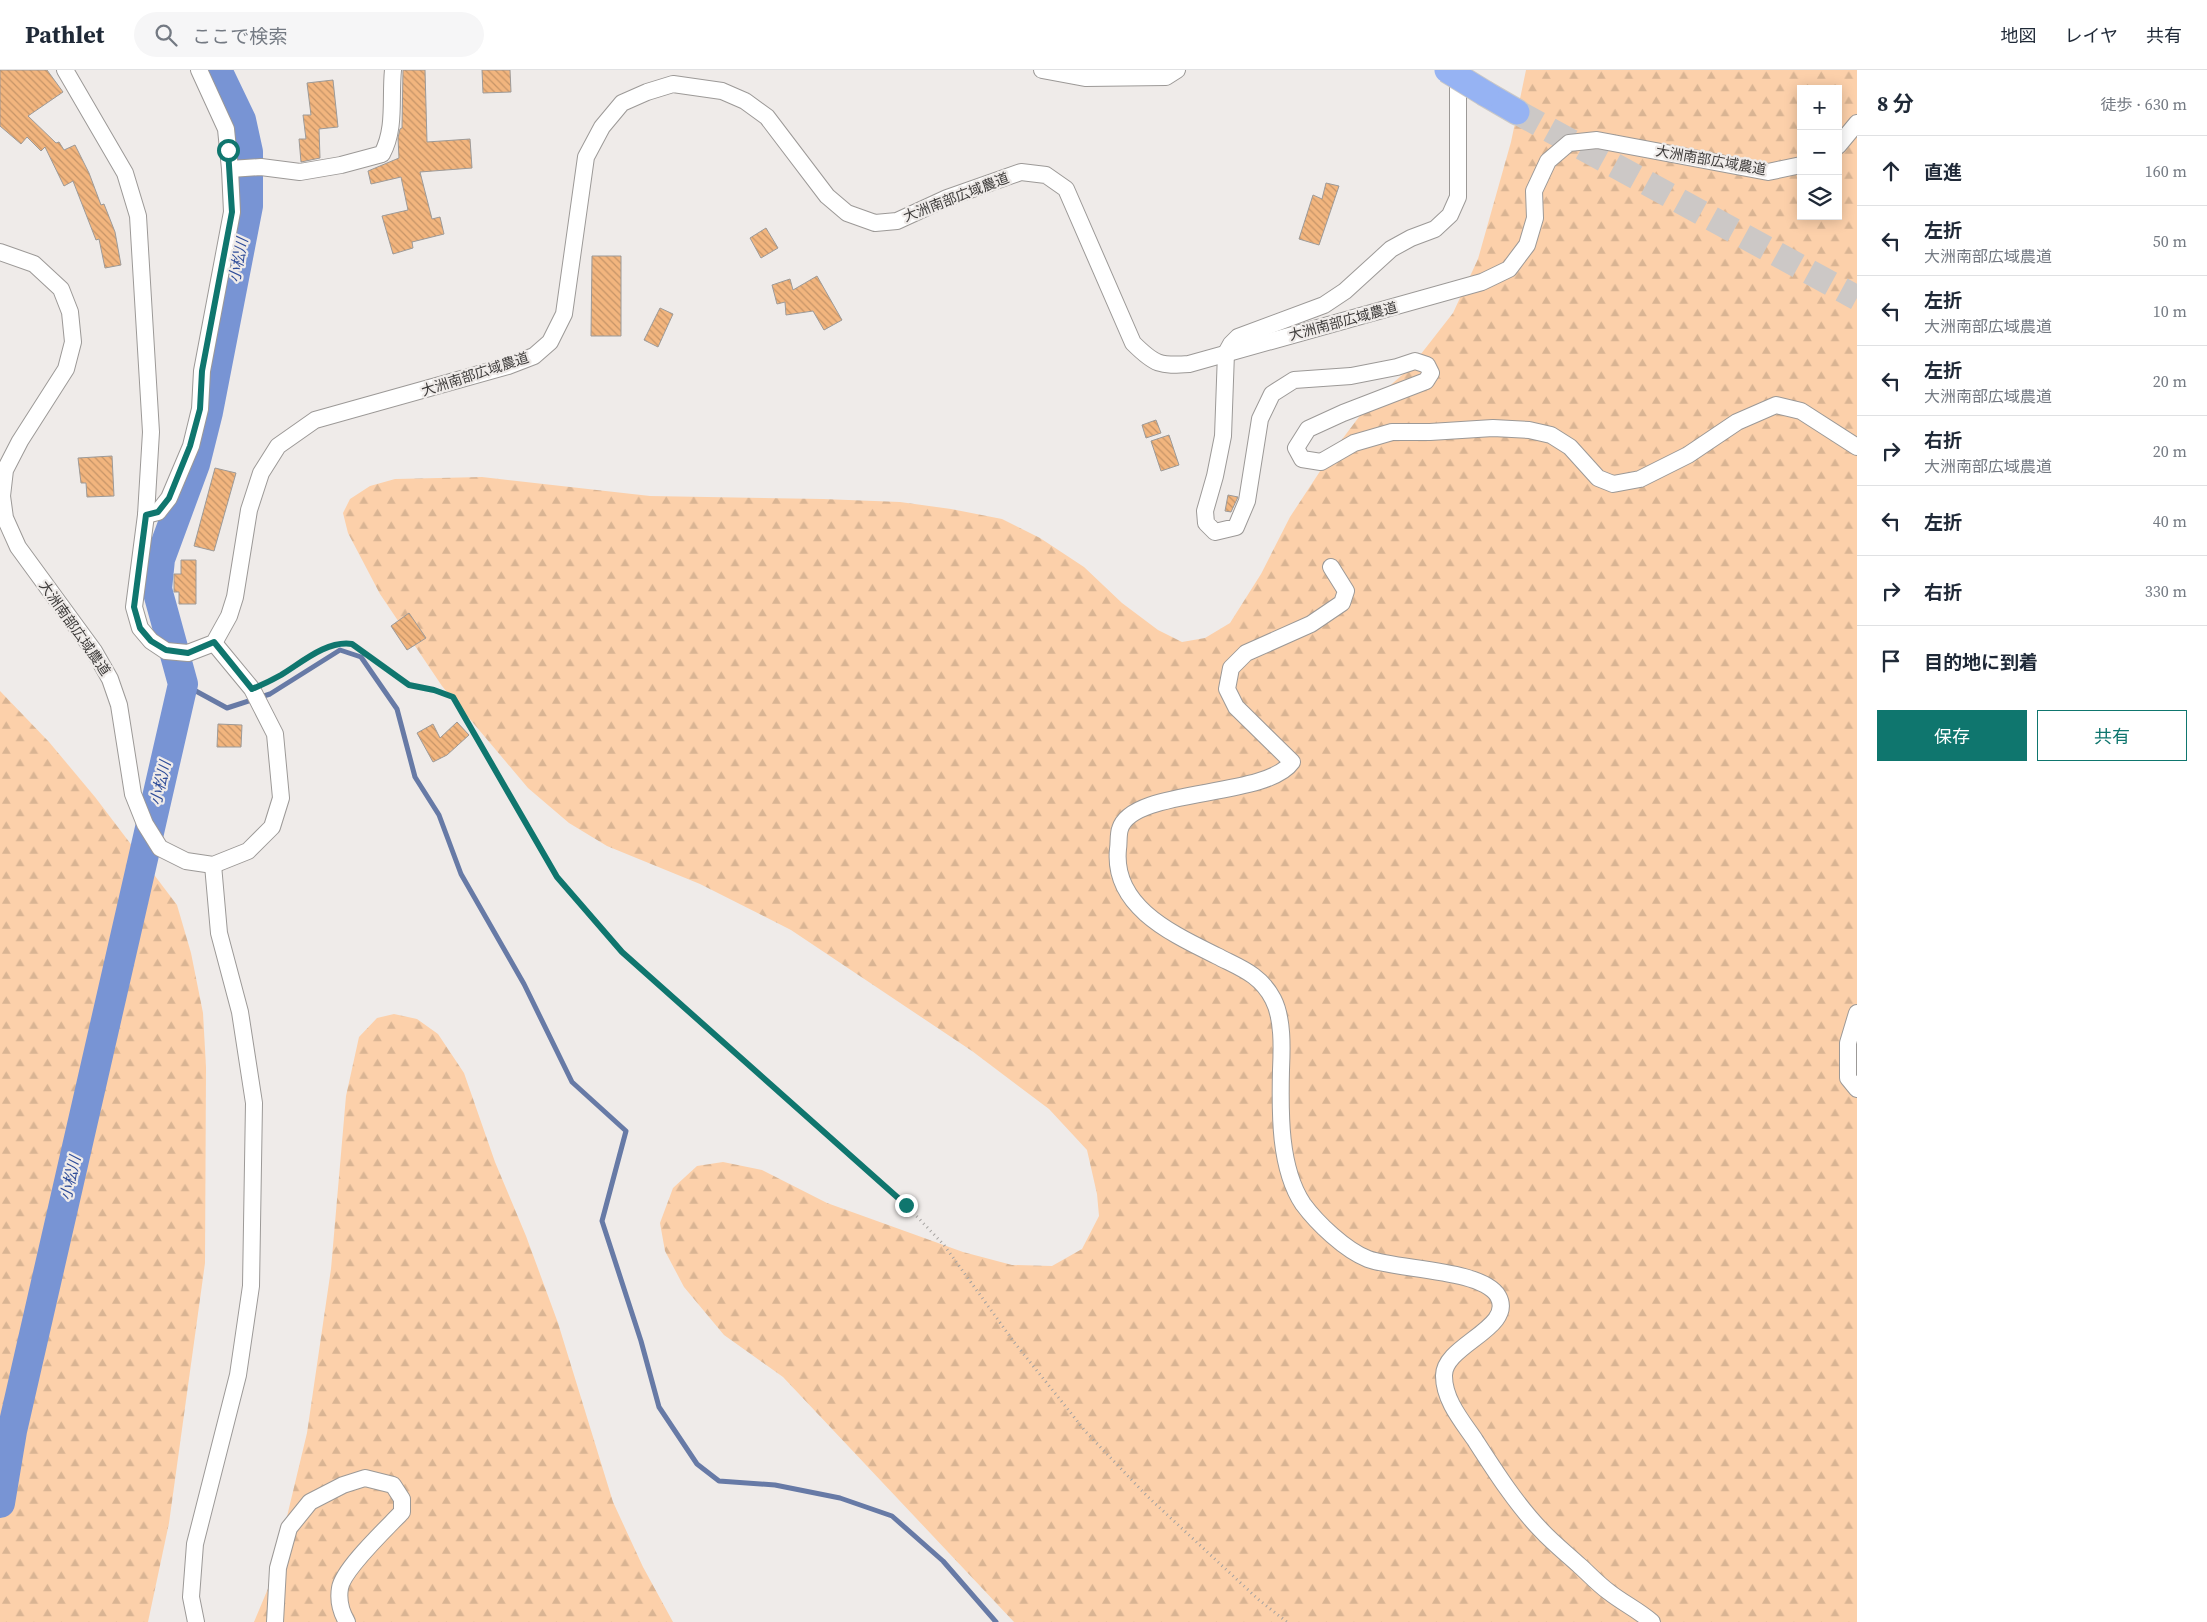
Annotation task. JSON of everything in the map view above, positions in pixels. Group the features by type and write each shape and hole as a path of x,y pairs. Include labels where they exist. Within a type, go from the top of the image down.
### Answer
{"highway":[{"path":"1447,70 1517,112"}],"street":[{"path":"66,70 125,173 138,216 152,432 146,515 134,607 140,628 151,641 166,650 188,653 214,642 252,689 275,734 281,798 272,826 248,851 213,865 219,933 240,1012 254,1103 251,1286 238,1375 195,1544 191,1598 196,1622"},
{"path":"146,515 158,512 169,498 190,446 200,409 202,371 232,212 235,169 226,130 199,70"},
{"path":"235,169 261,167 300,172 341,166 382,154 389,141 393,70"},
{"path":"1042,70 1085,78 1166,77 1177,70"},
{"path":"1458,70 1458,197 1450,215 1435,229 1411,238 1391,249 1345,291 1324,305 1238,336 1226,353 1223,436 1215,476 1205,511 1206,523 1215,532 1236,527 1247,501 1260,419 1272,394 1294,380 1351,376 1397,367 1415,361 1427,365 1431,372 1426,382 1343,413 1308,429 1296,448 1302,459 1321,462 1354,443 1392,432 1430,432 1493,428 1529,430 1551,435 1570,447 1598,478 1613,484 1640,479 1688,455 1737,422 1776,405 1801,410 1857,447"},
{"name":"大洲南部広域農道","path":"214,642 229,616 235,597 249,510 261,473 278,446 315,420 508,366 534,356 550,342 564,314 586,156 602,127 622,103 647,92 673,84 722,91 745,101 767,117 827,196 848,212 875,223 896,221 948,198 1021,172 1046,176 1066,190 1133,343 1145,355 1164,365 1190,364 1482,282 1509,269 1527,244 1535,218 1534,191 1548,161 1569,144 1597,140 1768,172 1797,166"},
{"path":"1842,141 1857,123"},
{"name":"大洲南部広域農道","path":"0,252 34,264 61,289 70,312 73,342 66,369 20,441 6,470 2,496 5,518 18,547 94,651 110,679 118,705 133,794 145,824 160,848 186,861 213,865"},
{"path":"1331,567 1346,592 1342,603 1311,624 1246,653 1232,668 1227,689 1236,707 1292,762 1287,769 1266,780 1174,798 1131,814 1120,826 1116,863 1122,886 1143,912 1181,938 1258,978 1274,1001 1282,1040 1280,1124 1288,1169 1303,1203 1327,1230 1334,1237 1364,1257 1389,1265 1438,1270 1483,1283 1498,1295 1500,1308 1495,1322 1448,1360 1444,1376 1452,1405 1495,1471 1540,1529 1608,1591 1652,1622"},
{"path":"1857,1013 1848,1043 1848,1078 1857,1089"},
{"path":"275,1622 278,1568 289,1528 310,1502 343,1484 365,1478 392,1485 402,1499 402,1512 347,1573 340,1588 341,1611 347,1622"}],"path":[{"path":"252,689 280,676 320,651 343,643 352,644 409,685 434,690 453,697 557,877 622,952 906,1205 944,1245 1014,1342 1086,1432 1147,1496 1259,1600 1287,1622"}],"green space":[{"path":"1526,70 1857,70 1857,1622 1014,1622 783,1377 724,1335 684,1287 665,1251 660,1223 673,1188 697,1166 723,1162 762,1170 827,1203 963,1252 1012,1265 1052,1266 1082,1249 1099,1216 1097,1194 1087,1150 1049,1109 972,1051 791,930 700,884 607,846 569,823 528,788 442,686 380,594 348,533 343,513 350,499 370,486 395,479 482,477 650,496 900,502 951,509 1002,519 1040,538 1084,567 1122,603 1158,630 1182,642 1205,638 1230,623 1261,574 1290,517 1334,450 1368,405 1410,368 1453,313 1478,259 1511,142"},
{"path":"0,691 49,742 95,797 177,905 191,953 203,1013 206,1067 205,1263 169,1523 148,1622 0,1622"},
{"path":"394,1014 417,1019 438,1034 464,1073 495,1162 526,1236 558,1323 613,1502 643,1567 673,1622 254,1622 272,1579 307,1433 331,1269 346,1096 359,1037 377,1018"}],"building":[{"path":"0,70 47,70 63,92 28,116 56,143 59,142 64,150 75,145 89,173 101,205 104,204 115,232 121,265 105,268 99,239 96,240 73,181 64,186 45,147 41,151 27,137 21,144 0,126"},
{"path":"403,70 425,70 427,142 470,139 472,168 420,172 432,219 440,217 444,234 412,242 413,248 393,254 382,216 408,210 401,177 371,184 368,171 399,158 398,138 402,128"},
{"path":"482,70 510,70 511,92 483,93"},
{"path":"333,80 338,127 319,129 320,158 301,162 299,139 306,139 303,115 311,115 307,83"},
{"path":"1326,183 1339,186 1319,245 1299,239 1313,195 1322,199"},
{"path":"766,228 778,248 761,258 750,238"},
{"path":"592,256 621,256 621,336 591,336"},
{"path":"817,276 842,320 824,330 813,311 786,315 785,302 777,304 772,285 790,279 793,290"},
{"path":"660,308 673,314 658,347 644,340"},
{"path":"1156,420 1161,433 1146,438 1142,425"},
{"path":"1169,435 1179,465 1161,471 1151,441"},
{"path":"112,456 114,496 87,497 86,483 81,483 78,458"},
{"path":"215,468 236,473 214,551 194,546"},
{"path":"1228,495 1238,497 1231,512 1225,511"},
{"path":"181,560 196,560 196,604 179,604 179,592 174,592 174,574 181,574"},
{"path":"409,613 426,638 407,650 391,626"},
{"path":"457,722 469,735 447,755 433,762 417,733 433,724 440,738"},
{"path":"218,724 242,725 241,747 217,747"}],"waterway":[{"name":"小松川","path":"0,1503 12,1431 183,684 157,589 160,559 195,464 208,412 248,206 248,152 241,120 217,70"},
{"path":"183,684 227,708 270,694 340,650 361,657 397,709 415,777 439,815 461,874 524,984 572,1082 626,1131 602,1221 641,1341 659,1407 697,1464 719,1481 775,1485 840,1498 892,1516 943,1561 996,1622"}],"tunnel":[{"path":"1517,112 1857,298"}],"route":[{"path":"228,150 232,212 202,371 200,409 190,446 169,498 158,512 146,515 134,607 140,628 151,641 166,650 188,653 214,642 252,689 280,676 320,651 343,643 352,644 409,685 434,690 453,697 557,877 622,952 906,1205"}]}
